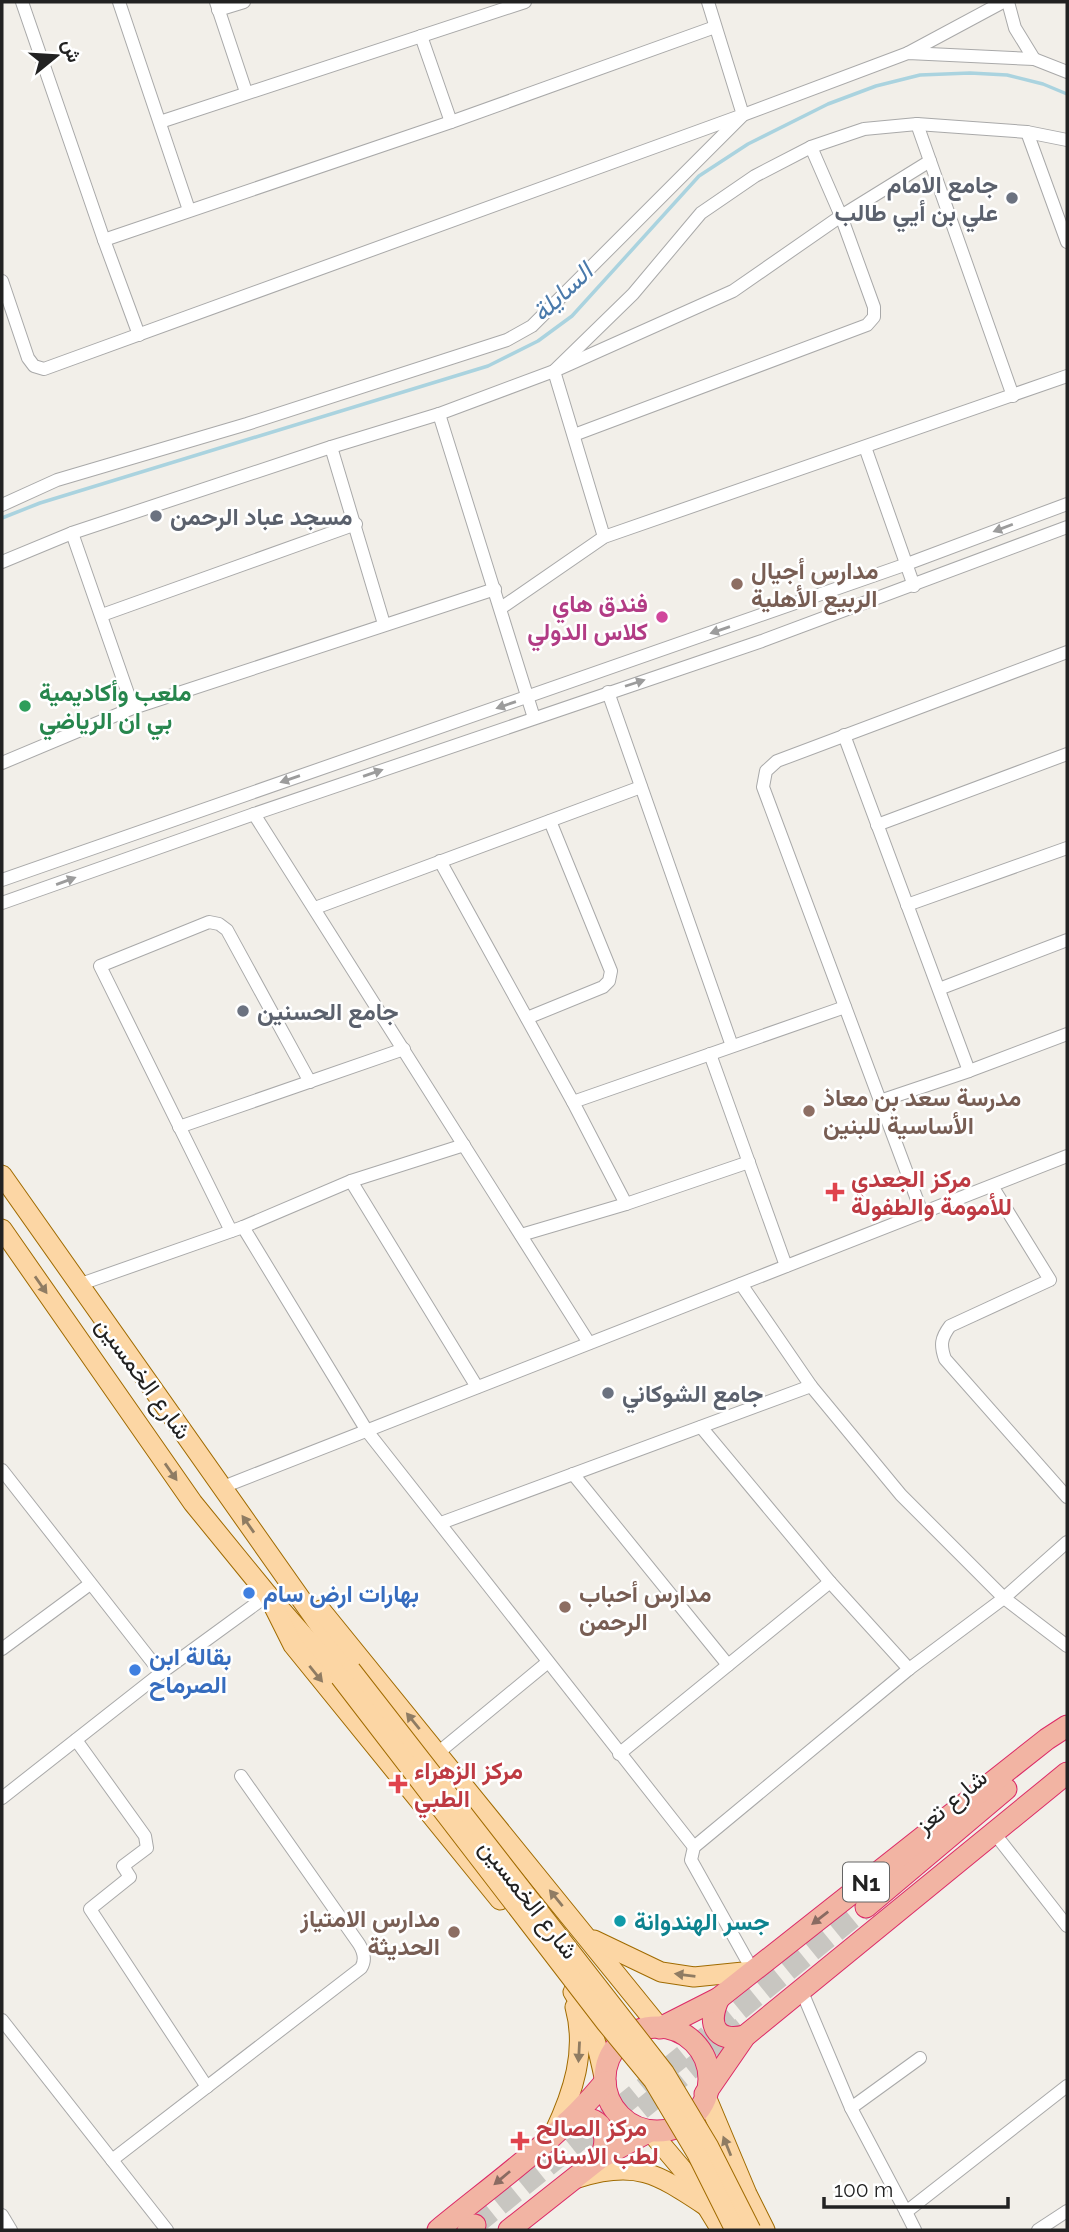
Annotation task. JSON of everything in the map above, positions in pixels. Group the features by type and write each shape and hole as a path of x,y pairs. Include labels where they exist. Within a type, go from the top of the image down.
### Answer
{"highway":[{"name":"N1","path":"660,2028 719,1998 1067,1726"},
{"name":"شارع تعز","path":"1067,1734 871,1911 1067,1758"},
{"name":"N1","path":"705,2094 745,2036 1067,1773"},
{"path":"719,1998 712,2013 713,2025 722,2035 733,2039 745,2036"},
{"path":"660,2028 681,2034 696,2045 708,2071 700,2108 687,2122 669,2130 650,2131 632,2125 617,2113 608,2096 605,2082 609,2059 620,2043 635,2032 660,2028"},
{"path":"560,2129 605,2082"},
{"path":"438,2230 578,2117 590,2118 600,2125 605,2135 605,2147 600,2158"},
{"path":"509,2230 600,2158 650,2131"}],"main road":[{"name":"شارع الخمسين","path":"2,1175 288,1580 346,1674 606,2023 653,2080 697,2154 735,2230"},
{"path":"3,1230 26,1212"},
{"name":"شارع الخمسين","path":"3,1230 192,1503 268,1595 346,1674 664,2072 709,2147 751,2230"},
{"name":"شارع الخمسين","path":"288,1580 330,1617 660,2028"},
{"name":"شارع الخمسين","path":"268,1595 293,1646 570,1985 594,2033 605,2082"},
{"path":"589,1938 661,1972 694,1977 753,1971"},
{"path":"560,2129 577,2073 578,2018 570,1985 583,1986 594,1980 602,1969 603,1956"},
{"path":"705,2094 765,2230"},
{"path":"650,2131 688,2176 721,2230"},
{"path":"571,2180 603,2170 638,2170 664,2178 709,2208"},
{"path":"709,2208 721,2195 729,2192 747,2194"}],"street":[{"path":"22,2 139,335"},
{"path":"119,2 189,210"},
{"path":"244,2 217,6 246,92"},
{"path":"160,122 525,2"},
{"path":"708,2 743,115"},
{"path":"2,281 28,358 34,366 44,369 908,53 1006,2 1015,28 1034,60"},
{"path":"104,240 451,122 715,27"},
{"path":"421,36 451,122"},
{"path":"908,53 1034,60 1067,72"},
{"path":"2,505 57,480 247,424 508,340 532,326 743,115"},
{"path":"917,124 1013,396"},
{"path":"554,371 633,294 701,213 755,176 811,147 864,130 917,124 1027,132 1067,140"},
{"path":"1027,132 1067,242"},
{"path":"575,435 867,325 874,317 874,307 841,216 811,147"},
{"path":"2,562 72,533 439,414 554,371 733,291 841,216 930,161"},
{"path":"554,371 604,537"},
{"path":"500,608 604,537 1067,376"},
{"path":"439,414 534,718"},
{"path":"331,447 384,624"},
{"path":"865,447 914,586"},
{"path":"2,880 528,698 907,564 1067,504"},
{"path":"102,615 356,524"},
{"path":"2,904 254,814 762,641 1067,527"},
{"path":"72,533 132,708"},
{"path":"2,763 132,708 495,589"},
{"path":"922,1213 763,787 766,771 777,761 1067,652"},
{"path":"608,692 732,1046"},
{"path":"844,735 970,1071"},
{"path":"877,825 1067,754"},
{"path":"314,908 641,787"},
{"path":"254,814 589,1343"},
{"path":"527,1018 603,988 609,981 611,971 550,821"},
{"path":"126,836 132,857"},
{"path":"907,905 1067,848"},
{"path":"440,861 626,1204"},
{"path":"310,1082 227,930 219,924 209,922 100,966 179,1127 237,1229 367,1431 694,1847"},
{"path":"939,989 1067,940"},
{"path":"573,1102 845,1007"},
{"path":"880,1101 970,1071 1067,1034"},
{"path":"179,1127 404,1049"},
{"path":"710,1054 786,1266"},
{"path":"78,1285 237,1229 352,1181 464,1145"},
{"path":"223,1487 1067,1156"},
{"path":"521,1235 626,1204 749,1162"},
{"path":"352,1181 477,1387"},
{"path":"992,1186 1050,1280 950,1326 942,1336 941,1348 945,1359 1067,1497"},
{"path":"741,1284 811,1386 901,1495 1004,1598 1067,1646"},
{"path":"441,1523 811,1386"},
{"path":"701,1427 830,1582 909,1669"},
{"path":"2,1470 161,1673"},
{"path":"573,1474 728,1665"},
{"path":"753,1971 691,1860 694,1847 909,1669 1004,1598 1067,1542"},
{"path":"619,1754 830,1582"},
{"path":"2,1649 90,1584"},
{"path":"2,1798 161,1673 268,1595"},
{"path":"439,1752 548,1662"},
{"path":"76,1740 145,1836 147,1848 123,1866 130,1877 90,1909 207,2087"},
{"path":"112,2160 361,1968 364,1962 359,1944 241,1776"},
{"path":"995,1834 1067,1926"},
{"path":"799,1992 805,1999 851,2108 915,2230"},
{"path":"2,2020 167,2230"},
{"path":"851,2108 920,2058"},
{"path":"906,2212 1067,2086"},
{"path":"1038,2230 1067,2211"},
{"path":"2,2215 11,2230"}],"waterway":[{"name":"السايلة","path":"2,518 40,503 488,366 538,341 572,316 699,176 748,144 828,104 876,86 920,75 1007,75 1043,84 1067,94"}],"tunnel":[{"path":"475,2225 866,1907"},
{"path":"593,2149 742,2027"}],"place":[{"name":"جامع الامام علي بن أيي طالب","path":"1012,198"},
{"name":"مسجد عباد الرحمن","path":"156,516"},
{"name":"مدارس أجيال الربيع الأهلية","path":"737,584"},
{"name":"فندق هاي كلاس الدولي","path":"662,617"},
{"name":"ملعب وأكاديمية بي ان الرياضي","path":"25,706"},
{"name":"جامع الحسنين","path":"243,1011"},
{"name":"مدرسة سعد بن معاذ الأساسية للبنين","path":"809,1111"},
{"name":"مركز الجعدي للأمومة والطفولة","path":"835,1192"},
{"name":"جامع الشوكاني","path":"608,1393"},
{"name":"بهارات ارض سام","path":"249,1593"},
{"name":"مدارس أحباب الرحمن","path":"565,1607"},
{"name":"بقالة ابن الصرماح","path":"135,1670"},
{"name":"مركز الزهراء الطبي","path":"398,1784"},
{"name":"جسر الهندوانة","path":"620,1921"},
{"name":"مدارس الامتياز الحديثة","path":"454,1932"},
{"name":"مركز الصالح لطب الاسنان","path":"520,2141"}]}
